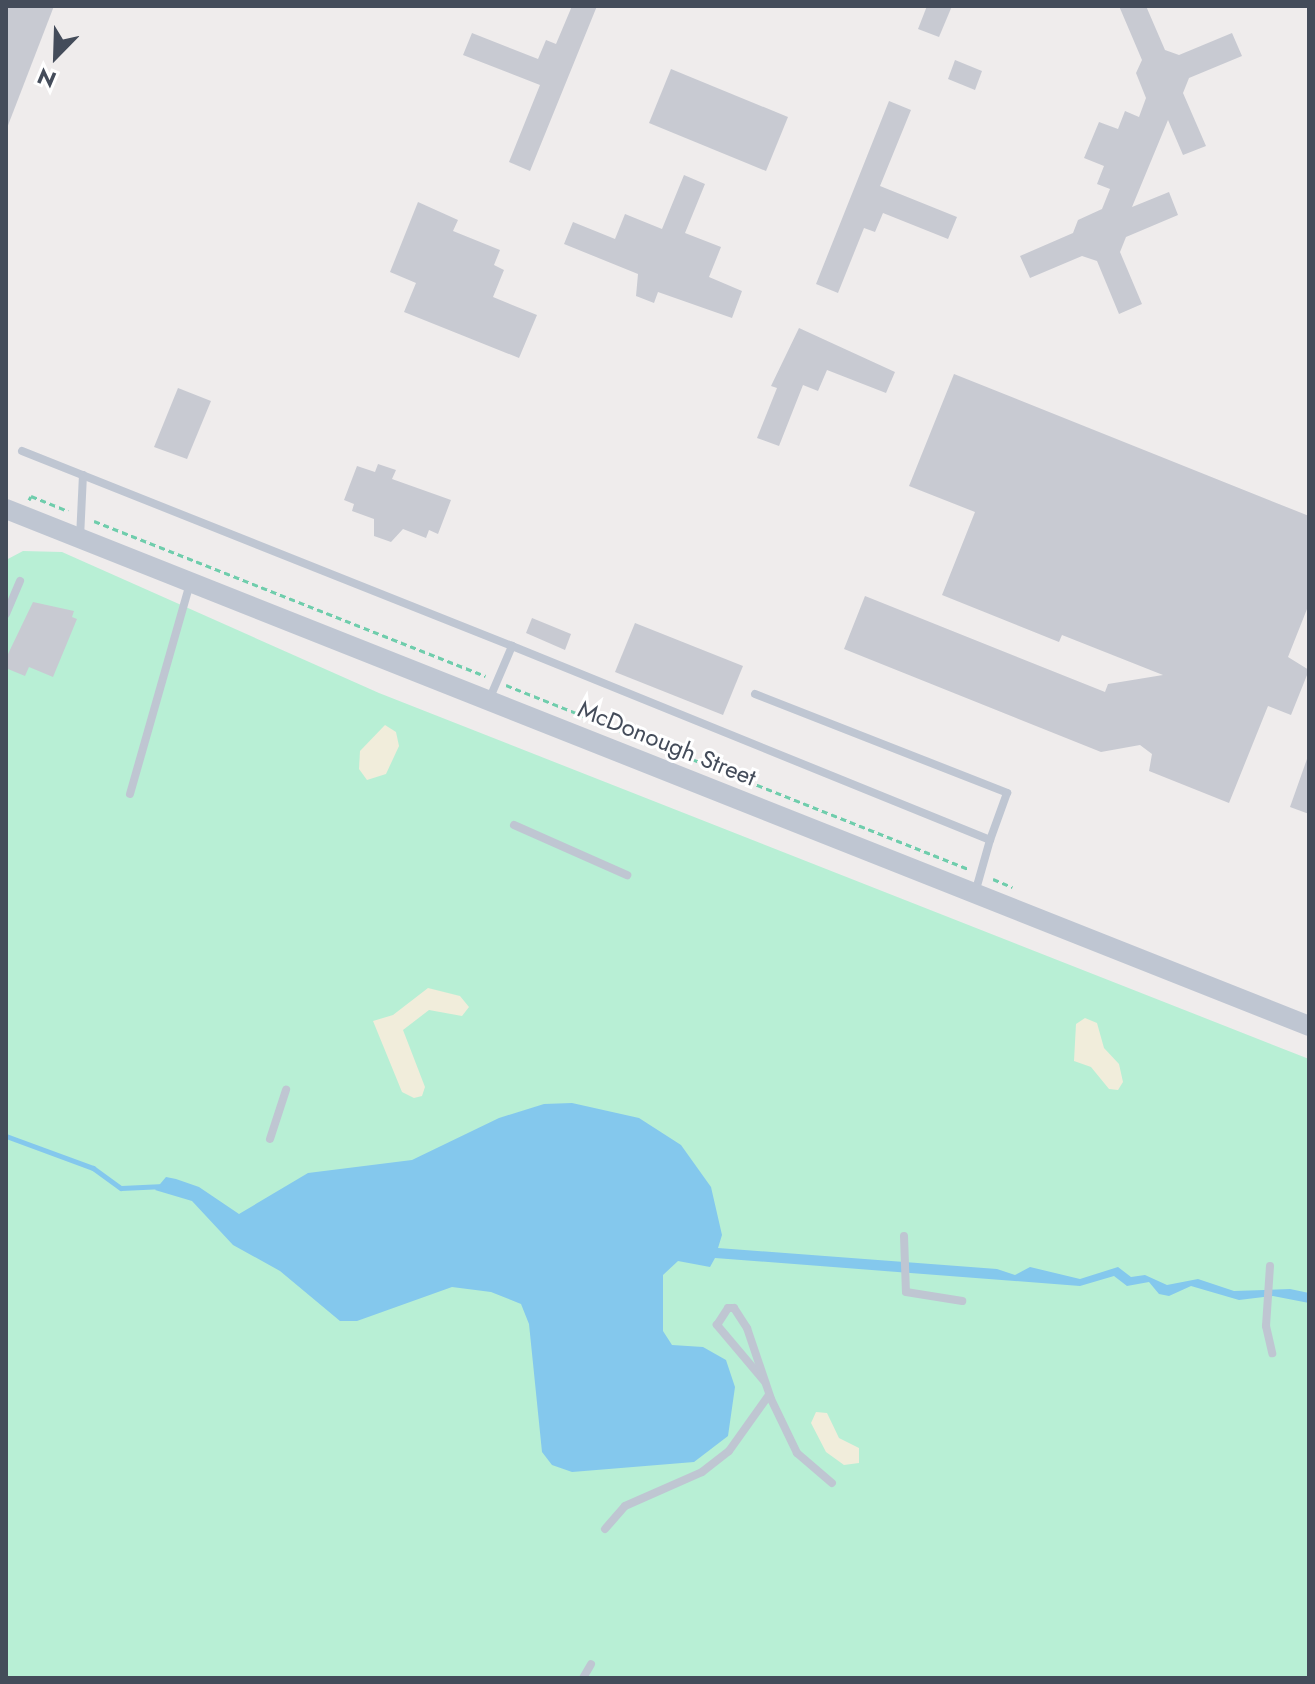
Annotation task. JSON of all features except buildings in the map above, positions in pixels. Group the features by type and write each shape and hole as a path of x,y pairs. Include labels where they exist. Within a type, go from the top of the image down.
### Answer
{"street":[{"name":"McDonough Street","path":"14,512 190,582 493,691 978,883 1309,1026"}],"lane":[{"path":"22,451 990,840"},
{"path":"80,538 83,475"},
{"path":"6,614 20,581"},
{"path":"130,794 190,582"},
{"path":"493,691 512,646"},
{"path":"755,694 1007,793 978,883"},
{"path":"514,825 627,875"},
{"path":"270,1139 286,1090"},
{"path":"904,1236 902,1283 910,1295 962,1301"},
{"path":"1270,1266 1266,1311 1272,1353"},
{"path":"765,1382 717,1325 728,1308 734,1308 747,1328 770,1395 797,1453 832,1483"},
{"path":"605,1529 625,1506 686,1480 722,1457 761,1413 770,1395"},
{"path":"583,1678 591,1664"}],"path":[{"path":"14,512 31,496 493,691 978,883 1023,891"}],"green space":[{"path":"23,551 62,552 379,693 1309,1059 1309,1678 6,1678 6,560"}],"sand":[{"path":"385,725 396,732 399,746 386,774 367,780 359,769 360,751"},
{"path":"428,988 460,996 469,1007 462,1016 429,1010 403,1030 425,1087 422,1096 414,1098 402,1092 373,1021 393,1015"},
{"path":"1085,1018 1097,1023 1104,1048 1119,1064 1123,1082 1118,1090 1109,1089 1091,1067 1074,1061 1076,1024"},
{"path":"816,1412 827,1413 839,1438 859,1448 859,1463 844,1465 826,1452 811,1423"}],"water":[{"path":"572,1103 639,1118 681,1145 711,1187 722,1235 718,1248 997,1269 1015,1275 1030,1267 1080,1279 1118,1267 1131,1277 1145,1275 1167,1285 1198,1279 1234,1291 1290,1289 1309,1293 1309,1303 1273,1296 1239,1300 1191,1286 1169,1296 1159,1294 1149,1282 1127,1286 1114,1276 1080,1286 715,1258 710,1267 678,1261 663,1275 663,1331 672,1345 703,1347 726,1360 735,1387 728,1436 694,1462 572,1472 552,1465 542,1452 529,1324 521,1304 491,1292 452,1287 357,1321 340,1321 280,1271 233,1245 192,1201 155,1190 166,1177 176,1179 199,1187 239,1214 308,1173 412,1160 499,1118 544,1104"}],"waterway":[{"path":"6,1136 93,1168 121,1188 164,1186"}]}
